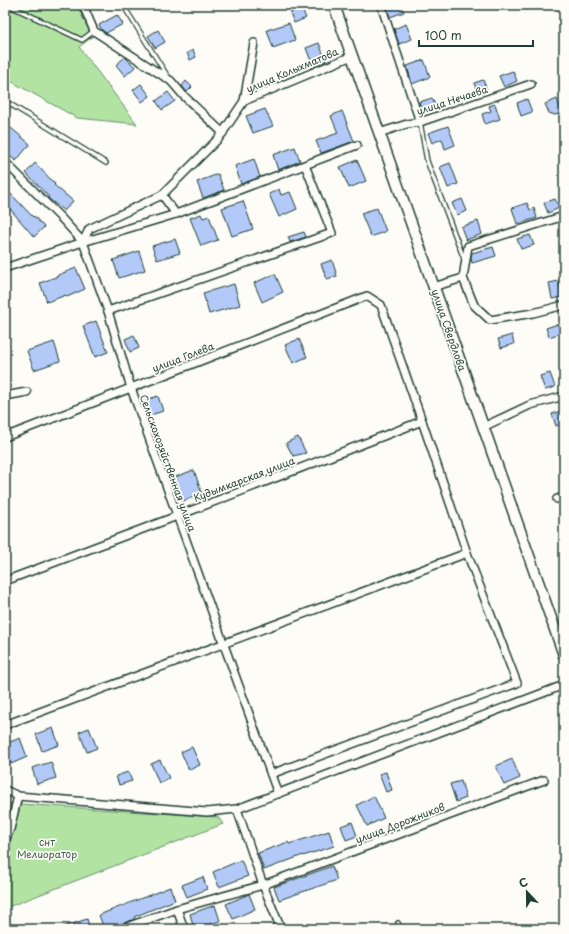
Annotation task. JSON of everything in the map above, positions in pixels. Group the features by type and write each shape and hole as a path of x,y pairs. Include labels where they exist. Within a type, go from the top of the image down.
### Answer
{"main road":[{"name":"улица Свердлова","path":"334,5 564,655"}],"street":[{"path":"83,5 94,31 171,81 183,95 223,133"},
{"path":"381,5 420,122"},
{"path":"244,101 254,44"},
{"name":"улица Колыхматова","path":"83,242 89,229 162,195 219,138 244,101 352,56"},
{"name":"улица Нечаева","path":"379,133 407,124 420,122 531,84"},
{"path":"5,268 83,242 176,214 357,146"},
{"name":"Сельскохозяйственная улица","path":"5,162 83,242 108,311 131,388 278,794"},
{"path":"108,311 332,233 306,165"},
{"path":"162,195 176,214"},
{"path":"564,216 468,246 463,278 474,305 490,320 534,313 564,305"},
{"path":"433,287 463,278"},
{"name":"улица Голева","path":"5,437 368,296 382,305 422,421"},
{"path":"5,396 27,392"},
{"path":"483,427 530,405 564,396"},
{"path":"271,774 517,683 467,553 422,421"},
{"name":"Кудымкарская улица","path":"5,580 177,516 422,421"},
{"path":"5,725 467,553"},
{"path":"5,790 18,796 207,812 237,809 564,685"},
{"name":"улица Дорожников","path":"121,929 177,909 263,885 544,780"},
{"path":"5,841 10,829 18,796"},
{"path":"237,809 263,885 281,929"},
{"path":"177,909 184,929"}],"lane":[{"path":"8,5 82,40 94,31"},
{"path":"123,5 171,81"},
{"path":"5,101 106,163"},
{"path":"420,122 427,161 465,262"},
{"path":"398,923 401,929"}],"green space":[{"path":"5,5 77,5 92,37 79,47 137,124 77,118 5,78"},
{"name":"снт Мелиоратор","path":"5,803 218,817 223,824 5,908"}],"building":[{"path":"289,5 300,5 306,18 294,23"},
{"path":"386,5 401,5 404,12 390,17"},
{"path":"117,15 123,24 106,33 102,30 99,25"},
{"path":"289,23 295,40 273,48 267,30"},
{"path":"406,24 412,39 399,44 394,29"},
{"path":"158,30 165,42 155,48 148,36"},
{"path":"319,43 326,61 313,66 306,48"},
{"path":"193,50 196,57 190,60 187,53"},
{"path":"125,57 135,67 125,76 116,65"},
{"path":"424,60 430,77 412,84 407,66"},
{"path":"513,71 517,81 504,87 499,76"},
{"path":"483,80 487,90 478,94 474,83"},
{"path":"186,81 192,87 187,92 182,86"},
{"path":"141,84 150,96 142,102 133,90"},
{"path":"168,92 175,101 162,110 156,101"},
{"path":"432,98 436,107 422,112 419,102"},
{"path":"527,99 532,112 521,116 517,103"},
{"path":"557,99 562,113 555,115 549,113 545,104"},
{"path":"495,104 500,119 485,124 482,114 491,111 489,106"},
{"path":"265,109 273,126 253,133 246,116"},
{"path":"342,111 354,141 321,153 316,141 338,133 331,116"},
{"path":"5,123 30,144 16,161 5,152"},
{"path":"448,126 455,145 445,149 442,139 432,143 428,133"},
{"path":"295,147 300,161 278,170 273,155"},
{"path":"254,159 260,177 241,184 235,166"},
{"path":"357,160 366,181 349,188 340,167"},
{"path":"35,163 55,184 54,185 73,201 64,211 48,198 49,197 26,173"},
{"path":"450,163 458,184 448,188 440,167"},
{"path":"218,174 224,190 203,198 197,182"},
{"path":"279,189 281,195 290,192 297,209 279,217 269,194"},
{"path":"8,191 44,227 34,237 5,203 5,194"},
{"path":"462,199 467,211 457,215 452,203"},
{"path":"555,199 559,208 548,213 544,203"},
{"path":"243,201 253,229 232,236 222,208"},
{"path":"527,203 530,210 534,208 537,218 517,224 512,208"},
{"path":"377,208 386,231 371,237 361,213"},
{"path":"201,214 203,218 209,216 218,240 201,246 190,218"},
{"path":"478,221 482,234 466,240 461,227"},
{"path":"304,232 306,237 290,242 288,237"},
{"path":"530,235 534,245 521,249 517,239"},
{"path":"175,239 180,253 157,260 152,246"},
{"path":"493,247 496,256 472,263 472,253"},
{"path":"139,251 145,270 119,278 113,260"},
{"path":"332,260 337,276 327,279 321,264"},
{"path":"76,268 85,289 67,297 66,295 47,302 40,283"},
{"path":"275,274 283,292 262,302 254,283"},
{"path":"559,281 562,297 552,299 549,283"},
{"path":"234,284 240,305 209,314 203,293"},
{"path":"96,321 108,352 95,357 83,326"},
{"path":"558,324 561,333 549,337 546,328"},
{"path":"134,335 139,348 130,352 125,339"},
{"path":"512,335 514,344 501,348 498,339"},
{"path":"299,339 307,357 293,363 285,345"},
{"path":"54,342 60,361 34,370 27,351"},
{"path":"550,373 555,387 545,390 540,376"},
{"path":"158,396 163,411 151,415 146,400"},
{"path":"561,411 564,418 564,423 556,426 552,414"},
{"path":"298,437 306,453 293,456 286,443"},
{"path":"194,470 202,494 183,501 175,477"},
{"path":"53,728 59,745 42,751 36,734"},
{"path":"89,728 97,748 87,752 79,732"},
{"path":"20,738 27,757 11,764 5,749 5,744"},
{"path":"192,747 200,765 189,770 181,752"},
{"path":"512,759 520,778 504,785 496,766"},
{"path":"160,760 169,778 159,783 151,764"},
{"path":"51,762 56,778 37,784 32,768"},
{"path":"128,772 132,781 119,785 116,776"},
{"path":"386,772 392,790 386,792 379,774"},
{"path":"461,781 466,798 456,802 450,784"},
{"path":"374,796 384,818 367,826 357,805"},
{"path":"352,822 357,836 346,840 341,826"},
{"path":"329,831 334,846 303,855 264,870 258,853 288,842 289,844"},
{"path":"241,860 248,876 219,887 213,872"},
{"path":"332,866 337,880 279,900 274,887"},
{"path":"203,877 207,889 187,897 182,885"},
{"path":"170,887 175,900 134,917 135,919 104,929 99,915"},
{"path":"249,894 255,909 233,919 226,904"},
{"path":"215,905 220,921 194,929 190,914"},
{"path":"87,919 90,929 60,929 60,928"}]}
